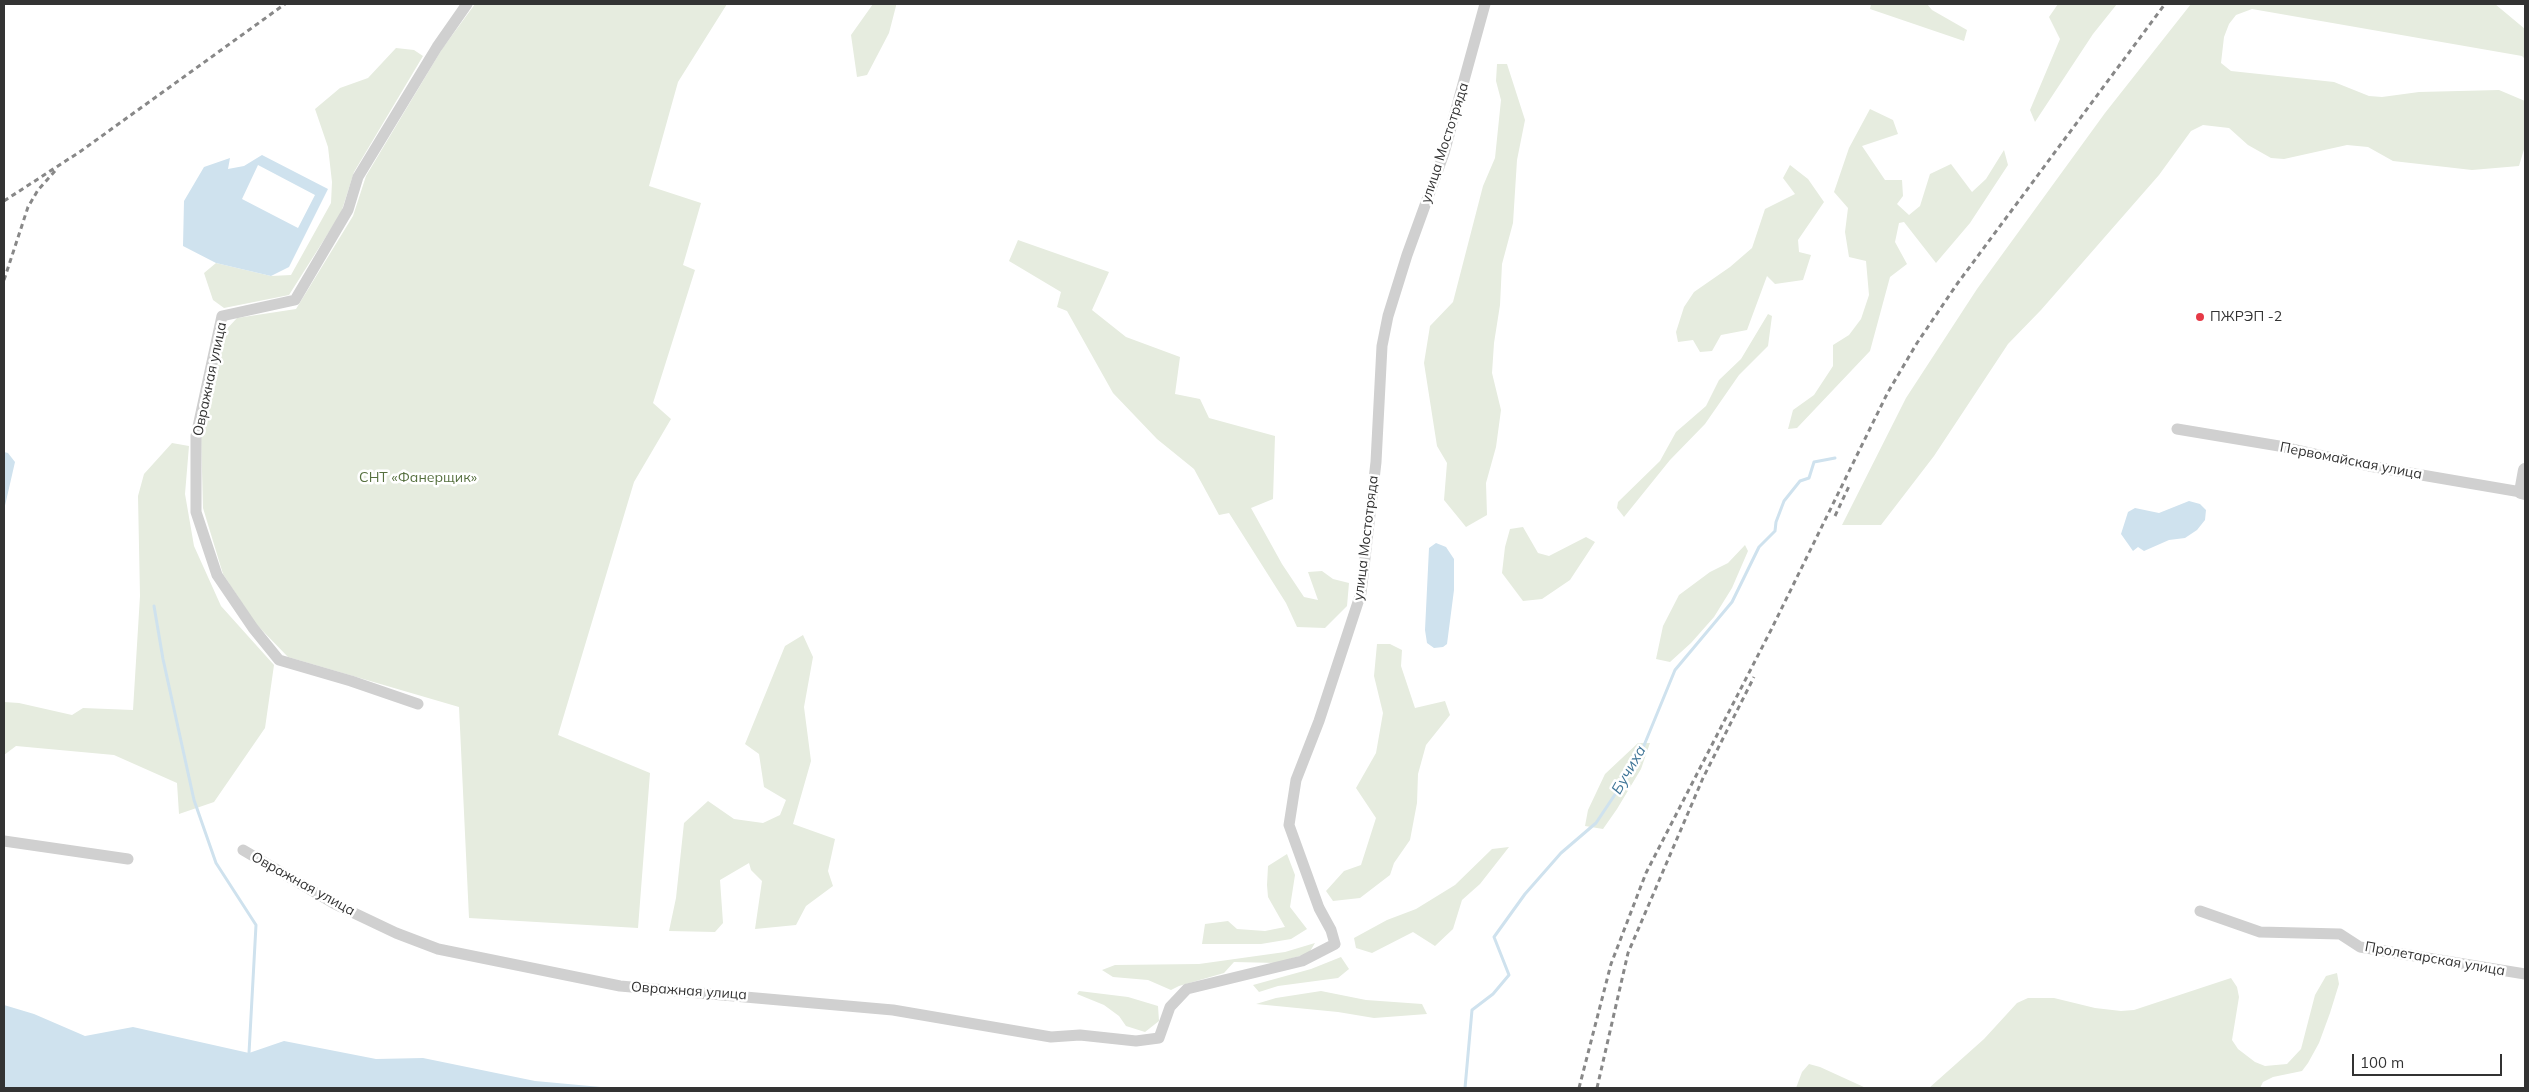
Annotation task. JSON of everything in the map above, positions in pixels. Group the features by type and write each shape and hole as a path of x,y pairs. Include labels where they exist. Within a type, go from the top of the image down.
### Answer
{"street":[{"name":"Овражная улица","path":"418,704 351,681 279,660 253,628 217,575 196,512 196,436 222,316 295,300 348,210 358,177 437,46 467,4"},
{"name":"улица Мостотряда","path":"1159,1038 1170,1007 1187,989 1302,961 1335,944 1331,930 1318,908 1289,824 1296,780 1319,721 1361,593 1376,462 1382,346 1388,316 1407,255 1450,135 1485,4"},
{"name":"Первомайская улица","path":"2177,429 2279,446 2369,466 2523,493"},
{"path":"2523,493 2525,470"},
{"path":"4,841 128,859"},
{"name":"Овражная улица","path":"243,850 335,904 396,933 438,949 620,986 893,1010 1051,1037 1080,1035 1136,1041 1159,1038"},
{"name":"Пролетарская улица","path":"2200,911 2260,932 2340,934 2360,947 2525,974"}],"green space":[{"name":"СНТ «Фанерщик»","path":"475,4 727,4 678,82 649,186 701,203 683,265 695,270 653,403 671,419 634,482 558,735 650,773 638,928 469,918 459,707 288,657 256,624 223,574 203,508 201,434 224,332 237,318 296,309 353,216 366,176 442,49"},
{"path":"873,4 896,4 896,6 889,33 867,75 857,77 851,35"},
{"path":"1871,4 1927,4 1932,10 1967,30 1964,41 1870,9"},
{"path":"2058,4 2117,4 2093,34 2035,122 2030,110 2060,39 2049,17"},
{"path":"2191,4 2495,4 2525,29 2525,59 2522,56 2252,9 2236,15 2229,24 2224,37 2221,63 2231,71 2334,82 2369,96 2382,97 2419,92 2499,90 2525,101 2525,146 2519,166 2472,170 2393,161 2368,147 2347,145 2284,159 2271,158 2248,145 2229,128 2203,125 2191,131 2159,175 2041,310 2008,344 1934,456 1881,525 1842,525 1906,398 1977,289 2105,113"},
{"path":"396,48 414,50 423,56 354,172 341,213 289,295 224,308 213,300 204,273 216,263 271,276 291,275 331,203 332,182 328,147 315,109 340,88 368,78"},
{"path":"1497,64 1507,64 1525,120 1517,160 1513,223 1502,264 1500,305 1494,343 1492,373 1501,410 1496,447 1486,483 1487,515 1466,527 1444,500 1447,463 1437,446 1424,363 1430,326 1453,302 1483,186 1495,158 1501,100 1496,81"},
{"path":"1870,109 1893,120 1898,134 1862,146 1885,180 1902,180 1903,196 1897,204 1909,215 1920,206 1930,174 1951,164 1972,192 1986,179 2004,150 2008,165 1970,223 1936,263 1904,222 1899,223 1895,242 1907,264 1890,277 1870,351 1797,428 1788,429 1793,410 1814,395 1833,366 1833,345 1849,335 1861,319 1869,295 1866,261 1849,257 1845,232 1848,208 1834,192 1849,148"},
{"path":"1790,165 1808,179 1824,202 1798,240 1799,252 1811,255 1803,280 1775,284 1767,276 1747,330 1721,335 1712,351 1700,352 1693,340 1678,342 1676,332 1684,307 1694,292 1730,267 1752,248 1765,209 1795,194 1783,178"},
{"path":"1018,240 1109,272 1092,310 1126,337 1180,357 1175,394 1200,399 1209,418 1275,436 1273,499 1251,508 1282,564 1304,597 1318,600 1308,572 1322,571 1333,579 1349,583 1347,606 1325,628 1297,627 1286,603 1229,513 1219,515 1194,469 1157,439 1113,393 1067,311 1057,307 1061,292 1009,261"},
{"path":"1768,314 1772,316 1768,346 1739,375 1705,424 1670,460 1624,517 1617,508 1618,502 1660,461 1676,432 1706,406 1719,380 1741,359"},
{"path":"172,443 189,446 185,494 194,546 221,606 274,665 265,728 214,802 179,814 177,783 114,755 16,746 4,755 4,702 19,703 72,715 83,708 133,710 140,596 138,496 144,474"},
{"path":"1523,527 1538,553 1549,556 1586,537 1595,542 1570,580 1542,599 1523,601 1502,573 1505,547 1510,529"},
{"path":"1745,545 1748,551 1732,588 1714,617 1691,643 1670,662 1656,659 1663,626 1679,595 1710,572 1728,563"},
{"path":"803,635 813,657 804,707 811,761 793,824 835,839 828,871 833,886 806,906 796,925 755,929 762,881 751,870 749,863 720,880 723,923 715,932 669,931 676,898 684,823 708,801 734,819 763,823 780,815 786,800 764,787 759,754 745,744 785,646"},
{"path":"1377,644 1390,644 1402,650 1401,666 1415,708 1445,701 1450,715 1426,745 1418,774 1417,803 1410,840 1394,863 1390,875 1360,898 1333,901 1326,891 1344,871 1361,865 1376,818 1356,788 1376,753 1383,713 1374,676"},
{"path":"1638,743 1650,743 1641,769 1617,809 1603,829 1585,826 1588,810 1605,774"},
{"path":"1509,847 1480,884 1462,900 1453,929 1435,946 1413,932 1372,953 1356,948 1354,938 1387,920 1416,909 1455,885 1492,849"},
{"path":"1287,854 1295,875 1290,907 1307,929 1291,939 1261,944 1202,944 1205,924 1228,921 1237,929 1265,931 1285,927 1268,897 1267,885 1268,866"},
{"path":"1315,943 1309,953 1277,963 1234,962 1224,973 1171,990 1148,980 1113,977 1102,970 1115,965 1199,964 1285,952"},
{"path":"1341,957 1349,969 1338,978 1278,986 1259,992 1253,985 1311,969"},
{"path":"2337,973 2339,984 2330,1013 2319,1043 2308,1063 2302,1071 2273,1077 2263,1082 2260,1088 1929,1088 1984,1039 2017,1003 2028,998 2054,998 2095,1008 2121,1011 2134,1010 2231,978 2237,987 2239,997 2232,1040 2238,1049 2255,1062 2265,1066 2287,1064 2301,1049 2315,995 2326,976"},
{"path":"1079,991 1128,997 1158,1006 1159,1021 1145,1032 1126,1026 1119,1016 1104,1005 1077,994"},
{"path":"1321,991 1366,1000 1422,1004 1427,1014 1374,1018 1338,1012 1256,1004 1276,998"},
{"path":"1809,1064 1820,1067 1866,1088 1796,1088 1802,1072"}],"water":[{"path":"262,155 328,189 289,267 271,276 216,263 183,246 184,201 204,167 230,158 228,169 244,166","holes":["258,165 315,195 298,228 242,199"]},
{"path":"4,452 8,453 15,462 4,510"},
{"path":"2189,501 2200,504 2206,510 2205,520 2197,530 2185,538 2169,540 2144,551 2138,547 2133,551 2121,534 2128,512 2135,508 2159,513"},
{"path":"1436,543 1446,547 1454,559 1454,590 1447,644 1443,647 1434,648 1427,643 1425,630 1429,548"},
{"path":"4,1005 34,1014 85,1036 133,1027 249,1053 284,1041 376,1059 423,1058 535,1081 612,1088 4,1088"}],"waterway":[{"name":"Бучиха","path":"1465,1088 1472,1010 1493,994 1509,975 1494,937 1525,894 1561,853 1596,823 1638,760 1675,670 1732,602 1759,547 1775,531 1776,522 1784,501 1800,481 1809,478 1814,462 1835,458"},
{"path":"154,606 163,659 194,800 216,863 256,925 249,1053"}],"railway":[{"path":"4,201 81,151 285,4"},
{"path":"1579,1088 1611,964 1646,873 1771,630 1888,392 1917,343 1957,284 2165,4"},
{"path":"4,280 28,207 38,190 55,171"},
{"path":"1835,516 1850,484"},
{"path":"1597,1088 1628,953 1703,778 1754,677"}],"place":[{"name":"ПЖРЭП -2","path":"2200,317"}]}
